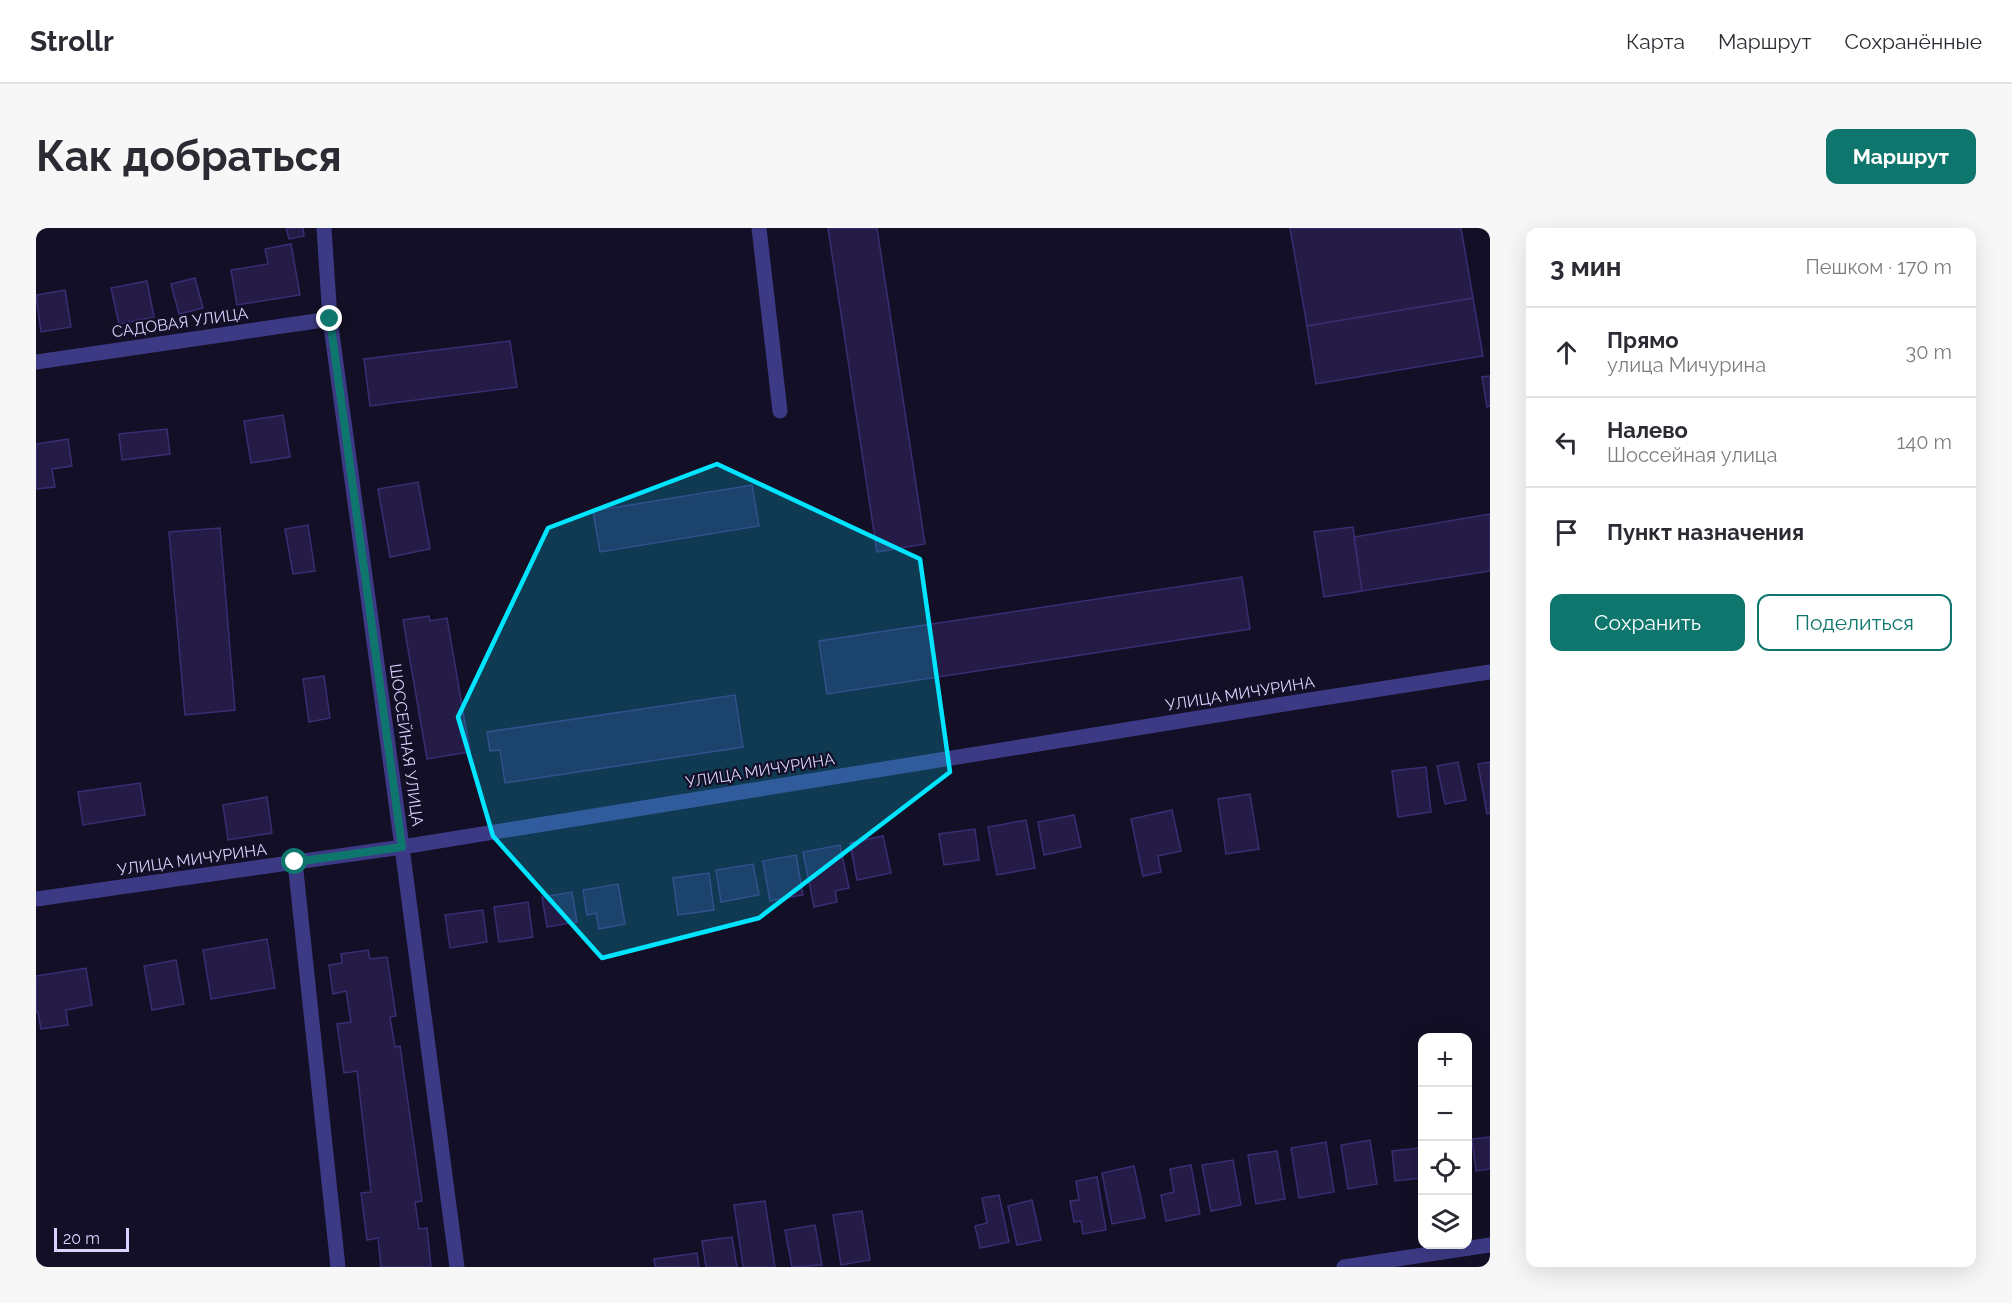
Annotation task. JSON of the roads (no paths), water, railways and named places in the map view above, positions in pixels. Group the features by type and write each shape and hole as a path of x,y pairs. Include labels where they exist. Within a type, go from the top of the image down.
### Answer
{"street":[{"name":"ШОССЕЙНАЯ УЛИЦА","path":"324,228 330,319 457,1267"},
{"path":"759,228 780,411"},
{"name":"САДОВАЯ УЛИЦА","path":"36,362 330,319"},
{"name":"УЛИЦА МИЧУРИНА","path":"36,899 402,847 1490,672"},
{"path":"295,862 338,1267"},
{"path":"1344,1267 1490,1245"}]}
